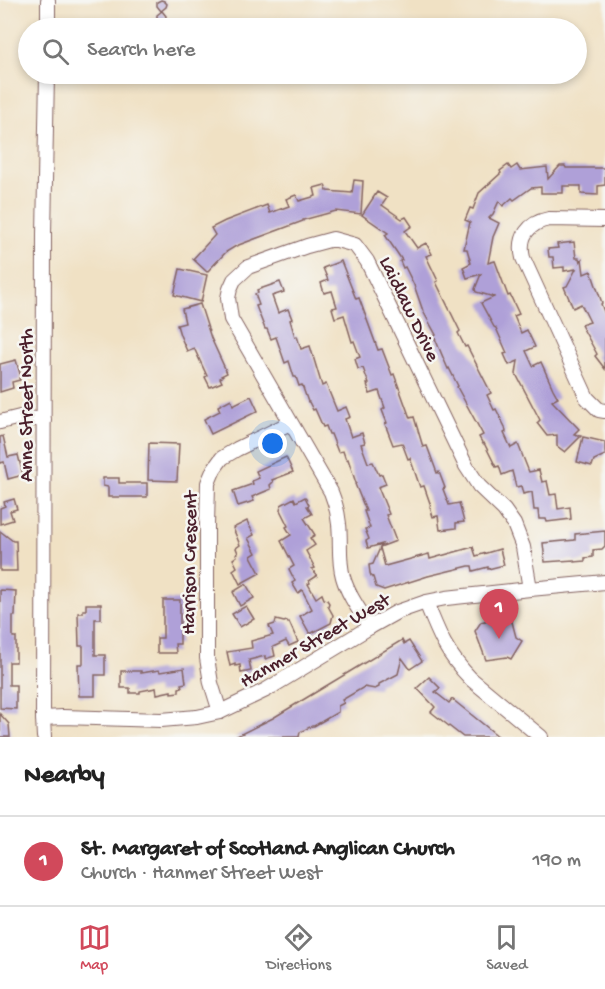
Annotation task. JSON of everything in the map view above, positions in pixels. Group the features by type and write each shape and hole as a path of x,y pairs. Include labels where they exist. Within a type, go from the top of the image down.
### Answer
{"street":[{"path":"48,0 48,18"},
{"name":"Anne Street North","path":"44,737 44,234 47,84"},
{"path":"605,219 540,220 526,232 521,249 522,258 587,398 599,410 605,411"},
{"name":"Laidlaw Drive","path":"370,627 342,575 339,523 337,508 331,492 231,319 228,298 231,284 248,267 333,239 355,245 367,261 466,466 479,486 504,510 514,524 524,547 530,589"},
{"path":"0,422 21,417 44,420"},
{"name":"Harrison Crescent","path":"220,712 211,683 207,658 208,483 214,468 222,458 290,423"},
{"name":"Hanmer Street West","path":"43,718 161,720 197,717 220,712 266,690 398,612 426,602 605,582"},
{"path":"426,602 441,639 461,669 542,737"}],"building":[{"path":"161,0 167,4 161,11 157,2"},
{"path":"162,11 166,18 157,18"},
{"path":"508,165 511,169 517,165 520,170 547,167 548,179 560,166 605,168 605,185 598,186 598,195 581,194 581,186 563,186 563,193 541,193 541,187 531,188 514,200 512,198 503,206 499,201 489,218 499,223 493,237 488,263 495,261 508,296 510,295 519,314 514,316 521,333 527,330 535,347 526,351 533,366 541,362 558,398 552,401 579,429 574,434 581,436 565,452 557,446 557,435 547,436 537,423 540,420 516,374 518,361 509,365 504,354 507,353 496,328 481,303 494,297 476,292 481,274 467,278 463,267 471,263 467,249 464,249 470,222 465,220 470,208 473,209 479,193"},
{"path":"354,180 363,181 361,214 336,211 303,220 236,246 226,252 207,272 193,259 215,235 211,228 225,221 267,205 270,213 289,206 286,199 296,195 299,201 316,196 314,188 325,185 327,191 352,193"},
{"path":"377,192 387,198 382,205 402,219 406,217 412,226 405,231 417,248 426,243 432,254 426,256 438,281 436,282 460,331 458,333 491,393 487,395 505,427 506,432 504,433 511,448 518,444 529,472 539,470 542,482 547,481 550,495 556,494 558,509 570,507 571,519 547,522 546,519 539,519 538,510 534,510 532,492 523,494 521,486 516,487 512,471 502,475 499,466 496,467 479,437 483,435 448,369 414,285 405,267 403,268 400,261 402,260 385,235 388,233 362,215"},
{"path":"574,242 576,258 579,258 580,262 582,259 584,274 591,271 605,314 605,369 595,356 597,354 581,325 590,322 581,304 573,308 564,287 567,286 576,269 564,271 564,267 554,268 553,257 549,257 548,249 558,248 557,244"},
{"path":"341,261 356,299 359,298 378,350 382,349 392,375 394,374 410,418 414,417 423,447 427,446 437,473 439,472 449,505 459,503 464,522 456,523 456,528 440,530 438,516 433,517 424,486 420,487 402,443 393,445 385,424 387,423 382,410 385,408 379,391 370,394 363,368 358,369 355,359 360,357 354,341 352,342 344,315 335,318 332,308 337,307 332,291 324,293 321,283 328,280 323,268"},
{"path":"180,269 207,275 201,302 174,295"},
{"path":"280,282 284,292 272,296 278,313 288,309 295,337 297,336 301,349 310,346 322,386 326,384 337,411 346,407 350,417 345,419 351,437 362,433 365,443 361,444 368,463 373,462 379,475 382,474 386,484 378,487 389,514 386,515 396,541 380,547 382,544 368,548 366,541 369,539 365,529 370,528 348,459 346,460 343,451 338,452 331,434 326,426 323,427 315,409 313,410 308,402 302,385 299,386 294,377 289,361 285,363 276,337 271,339 265,329 256,306 259,305 255,294 258,293 257,290"},
{"path":"200,304 211,338 227,373 221,376 222,382 210,387 194,348 187,351 177,325 185,323 182,309"},
{"path":"16,360 20,380 12,382 13,388 0,392 0,364"},
{"path":"251,396 258,411 211,434 204,419 220,411 218,406 231,399 233,405"},
{"path":"3,436 8,457 18,455 23,475 8,479 4,462 0,463 0,437"},
{"path":"583,437 605,442 605,455 594,460 592,466 577,462"},
{"path":"149,443 179,444 177,481 148,480"},
{"path":"286,457 293,472 272,480 271,489 252,497 254,501 238,506 233,491 253,484 252,481 259,478 256,471"},
{"path":"103,478 119,478 119,483 147,483 147,497 108,497 108,487 103,486"},
{"path":"305,497 312,514 304,518 315,535 310,538 315,545 306,551 317,576 308,584 316,598 322,594 327,600 333,615 331,623 310,634 300,616 312,609 302,590 298,593 292,583 295,581 289,569 294,566 281,541 291,535 280,510 281,505 294,498 296,502"},
{"path":"14,499 17,509 10,511 13,520 0,524 0,508 5,506 4,502"},
{"path":"247,521 254,535 248,538 256,553 251,556 260,573 240,584 233,570 237,567 233,559 238,553 236,548 240,545 233,528"},
{"path":"0,531 16,541 17,571 0,571"},
{"path":"605,531 605,546 602,549 593,550 593,557 585,558 585,561 545,562 543,543 575,540 575,534"},
{"path":"473,547 476,556 500,549 504,565 473,571 472,566 469,566 384,590 376,587 370,573 369,565 373,564 380,548 385,566 429,554 430,559"},
{"path":"246,584 254,598 240,606 233,592"},
{"path":"0,590 16,591 13,637 16,637 16,662 9,662 9,685 16,685 16,709 0,708"},
{"path":"163,600 180,600 180,644 175,644 176,653 157,653 157,638 163,638"},
{"path":"86,604 101,604 101,619 95,619 95,655 105,655 105,675 95,675 95,696 79,696 78,664 83,664 83,646 79,646 78,613 86,610"},
{"path":"246,606 254,619 240,627 232,614"},
{"path":"505,616 511,618 516,637 522,641 511,659 507,657 486,660 475,631 481,622"},
{"path":"276,620 289,622 298,642 289,646 286,641 273,647 275,656 249,660 251,671 241,673 240,665 230,666 227,652 252,648 251,641 273,635 269,626 275,624"},
{"path":"402,640 404,644 409,641 422,661 410,669 402,658 398,674 379,684 379,687 375,689 364,687 342,700 344,703 338,706 338,712 300,732 299,737 235,737 273,718"},
{"path":"184,668 186,683 181,684 179,692 157,694 156,688 140,691 140,693 130,693 130,688 121,688 121,671 141,671 141,673"},
{"path":"429,677 440,688 435,692 449,703 452,699 499,737 463,737 431,712 435,707 417,688"},
{"path":"0,714 9,724 10,737 0,737"}],"place":[{"name":"St. Margaret of Scotland Anglican Church","path":"499,639"}]}
